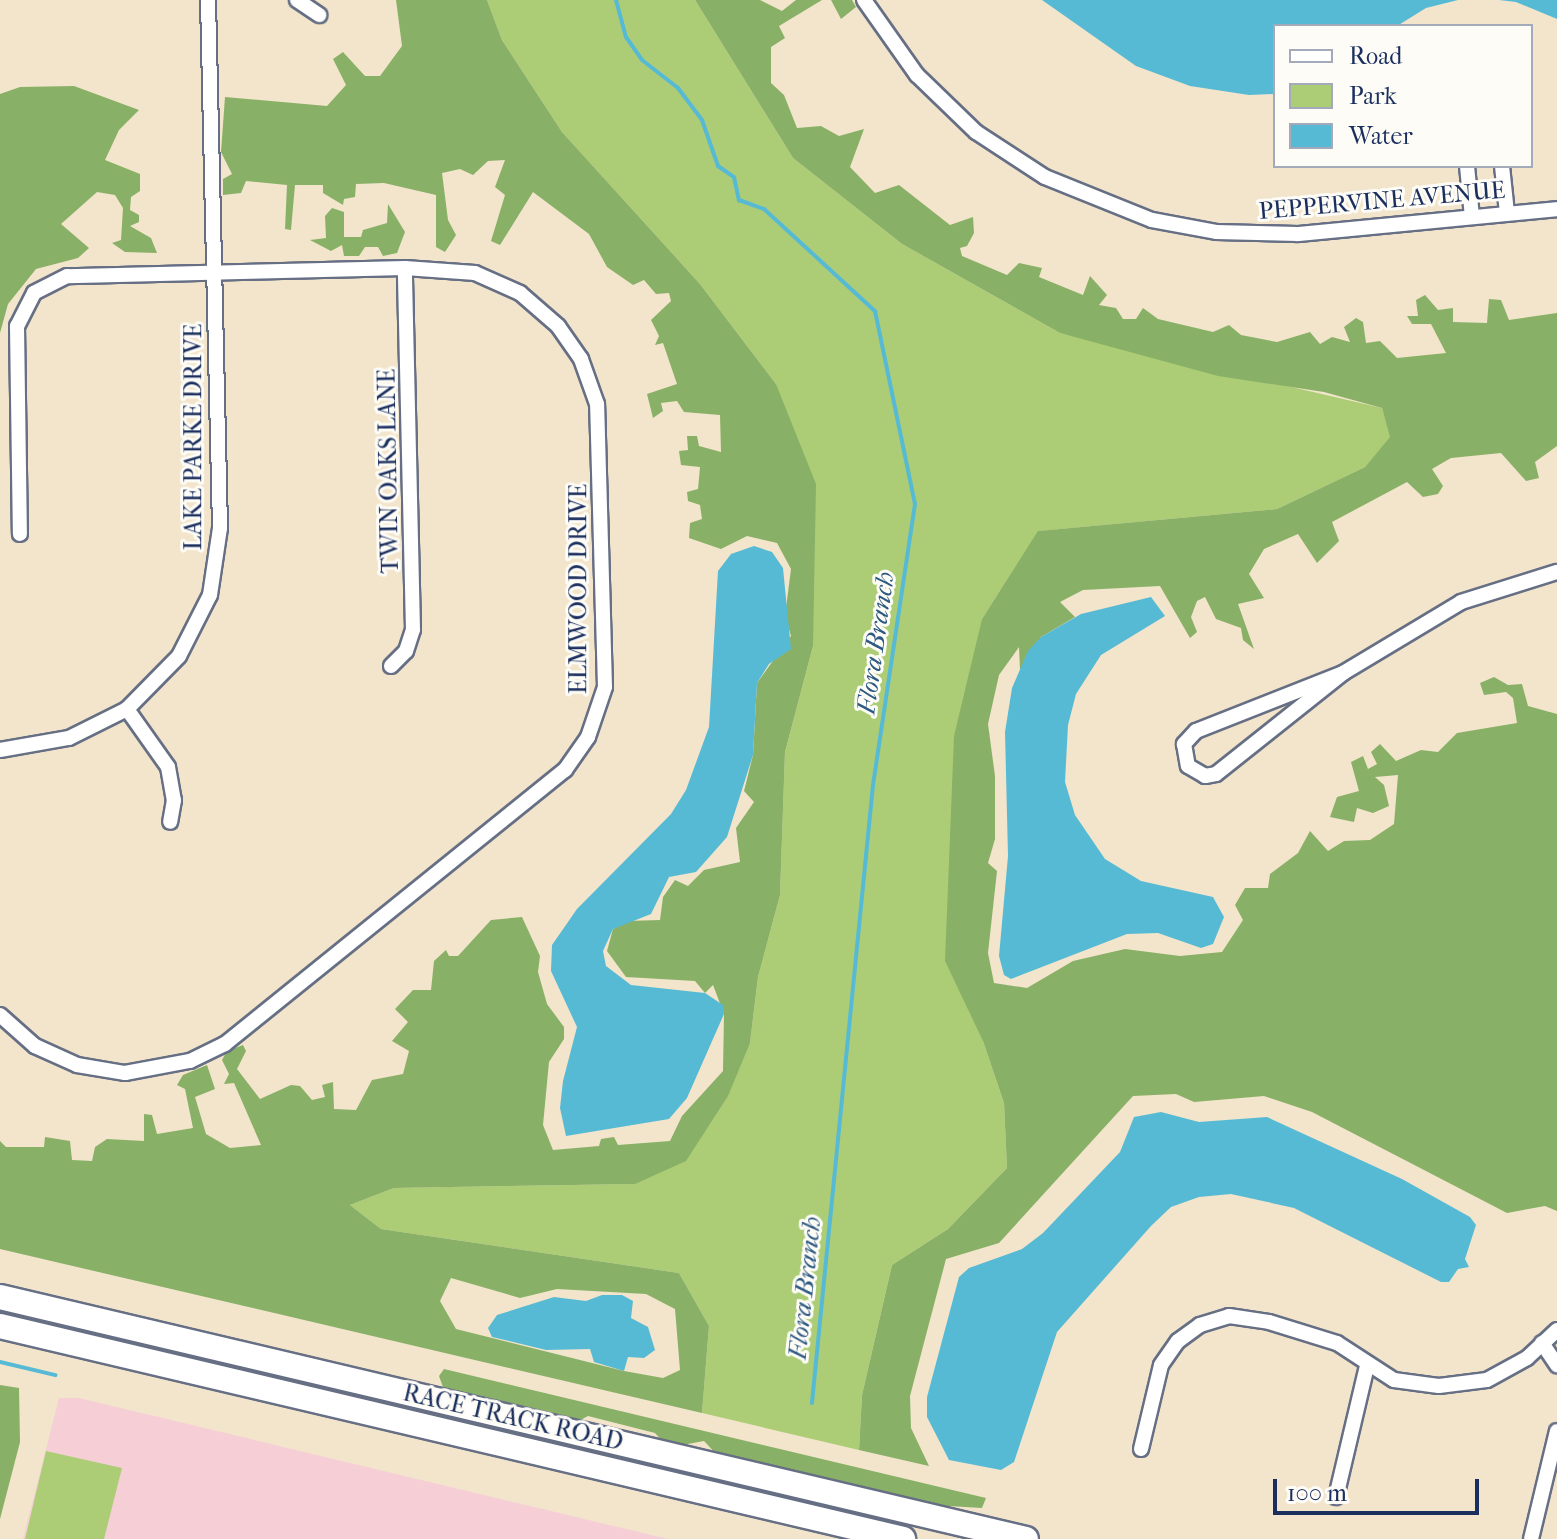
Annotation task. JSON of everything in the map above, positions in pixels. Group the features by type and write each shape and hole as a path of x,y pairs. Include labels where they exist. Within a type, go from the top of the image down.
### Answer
{"main road":[{"name":"RACE TRACK ROAD","path":"0,1297 1026,1539"},
{"name":"RACE TRACK ROAD","path":"0,1326 903,1539"},
{"path":"119,1354 155,1334"},
{"path":"342,1407 349,1379"},
{"path":"430,1428 438,1400"}],"street":[{"name":"LAKE PARKE DRIVE","path":"0,750 69,738 127,709 179,656 201,616 216,573 220,528 208,0"},
{"path":"297,0 319,15"},
{"name":"PEPPERVINE AVENUE","path":"864,0 917,75 976,132 1045,177 1112,207 1184,227 1257,235 1557,209"},
{"path":"1467,168 1472,217"},
{"path":"1502,168 1507,213"},
{"name":"ELMWOOD DRIVE","path":"0,1015 45,1051 101,1071 162,1070 217,1049 555,779 588,737 606,673 601,427 591,381 558,326 520,293 475,273 405,268 214,272 67,276 49,282 28,300 16,335 20,534"},
{"name":"TWIN OAKS LANE","path":"391,666 406,651 413,630 405,268"},
{"path":"1343,673 1196,731 1184,744 1188,766 1205,776 1216,774 1343,673 1461,602 1557,572"},
{"path":"127,709 168,767 174,800 170,822"},
{"path":"1141,1449 1161,1365 1178,1341 1200,1325 1229,1316 1269,1322 1337,1343 1367,1366 1394,1380 1439,1386 1487,1380 1557,1330"},
{"path":"1542,1343 1557,1365"},
{"path":"1336,1497 1367,1366"},
{"path":"1531,1539 1557,1431"}],"shaded area":[{"path":"59,1398 79,1398 668,1539 23,1539"}],"green space":[{"path":"396,0 487,0 502,40 562,132 700,284 776,384 816,484 813,646 785,752 780,895 758,977 750,1043 728,1096 686,1161 635,1184 394,1188 350,1205 381,1229 679,1273 709,1326 702,1413 0,1249 0,1141 6,1147 44,1147 45,1137 70,1141 72,1160 92,1161 95,1147 107,1139 144,1141 144,1114 152,1115 157,1134 193,1128 185,1089 177,1085 183,1075 207,1065 215,1089 195,1097 206,1134 230,1148 261,1145 234,1083 224,1084 229,1074 222,1060 227,1051 243,1045 246,1051 237,1069 260,1099 291,1085 300,1086 312,1100 325,1097 322,1085 333,1082 334,1109 356,1110 372,1080 403,1074 409,1051 392,1041 408,1022 395,1009 413,990 431,990 434,961 446,950 449,956 458,956 491,920 522,917 540,956 538,972 547,1004 564,1027 564,1039 549,1062 543,1125 553,1150 599,1146 601,1139 614,1137 618,1145 670,1141 682,1116 723,1071 724,1014 713,985 705,993 695,981 626,977 607,951 613,929 627,921 660,920 663,897 675,880 688,886 704,870 740,862 736,828 754,802 744,791 753,755 757,683 791,636 785,616 791,569 777,543 747,536 721,549 689,538 690,523 702,519 700,505 688,501 687,492 698,489 700,467 681,465 679,451 688,450 687,436 697,436 699,446 721,452 720,415 684,412 677,401 661,403 663,411 653,418 647,394 677,384 663,343 655,345 659,336 651,320 671,301 669,293 656,294 644,280 633,285 607,267 589,234 533,192 500,245 491,241 505,195 495,187 505,160 488,161 473,175 460,169 442,173 448,220 456,235 445,252 436,247 436,195 384,183 356,184 355,197 344,199 343,205 323,193 323,185 295,185 291,230 285,229 287,185 246,181 241,193 223,195 223,179 232,174 221,152 225,97 327,106 346,85 333,59 343,52 365,76 380,76 402,46","holes":["451,1278 520,1298 557,1289 646,1294 675,1309 680,1370 663,1378 624,1371 456,1329 440,1301"]},
{"path":"487,0 695,0 793,158 902,244 1060,333 1382,408 1391,437 1365,467 1277,509 1039,531 982,619 983,1041 1004,1103 1007,1168 948,1229 892,1265 862,1395 859,1450 702,1413 709,1326 679,1273 381,1229 350,1205 394,1188 635,1184 750,1043 758,977 780,895 785,752 813,646 776,384 700,284 562,132 502,40"},
{"path":"695,0 760,0 782,11 796,0 822,0 779,26 785,38 771,47 771,83 784,95 797,128 821,126 839,136 864,129 850,167 875,193 899,185 950,225 973,217 974,233 967,246 960,248 962,256 1007,275 1019,263 1042,268 1039,277 1083,295 1090,276 1107,295 1099,305 1116,308 1123,319 1136,319 1143,308 1158,319 1213,332 1229,325 1241,335 1277,342 1310,332 1320,344 1332,337 1350,342 1344,327 1356,318 1363,322 1366,343 1380,341 1397,358 1446,353 1431,324 1412,324 1407,316 1418,316 1416,300 1425,295 1438,310 1453,308 1453,322 1487,323 1489,299 1501,300 1509,320 1557,313 1557,446 1535,462 1539,478 1526,481 1501,453 1451,458 1432,469 1443,486 1438,494 1423,497 1407,482 1332,522 1339,541 1317,563 1298,534 1264,549 1249,574 1264,598 1238,604 1254,649 1243,640 1241,628 1216,619 1205,597 1197,601 1191,617 1197,632 1190,638 1160,586 1083,590 1060,602 1075,617 1041,637 1020,670 1019,647 999,675 988,724 995,776 995,839 988,863 997,871 988,953 994,983 1027,988 1073,961 1125,949 1180,956 1222,952 1243,920 1235,905 1245,888 1268,888 1270,874 1298,853 1310,831 1328,851 1344,841 1370,840 1394,824 1398,775 1375,777 1384,785 1389,806 1373,813 1357,808 1354,822 1330,817 1337,797 1359,791 1351,762 1363,756 1368,769 1377,764 1371,752 1380,744 1396,761 1421,750 1438,752 1457,733 1517,723 1513,698 1506,692 1484,695 1480,683 1494,677 1508,685 1522,684 1528,706 1557,714 1557,1211 1545,1206 1507,1213 1312,1112 1264,1096 1194,1102 1176,1094 1133,1096 999,1243 946,1259 910,1396 911,1428 929,1466 859,1450 862,1395 892,1265 948,1229 1007,1168 1004,1103 983,1041 945,961 954,736 982,619 1038,531 1277,509 1365,467 1390,437 1382,408 1324,392 1218,376 1060,333 902,244 793,158"},
{"path":"831,0 852,0 856,7 841,19"},
{"path":"74,86 139,110 119,130 105,160 140,174 140,191 131,197 130,210 139,215 139,222 130,226 151,238 157,253 125,252 112,243 121,240 123,208 115,195 97,192 61,224 89,248 78,258 36,269 8,304 0,333 0,94 20,87"},
{"path":"388,204 405,232 397,253 383,256 378,247 365,247 359,256 344,256 342,245 331,251 310,240 326,238 325,216 332,208 344,212 344,237 361,237 363,230 387,223"},
{"path":"444,1369 986,1498 982,1508 914,1504 718,1456 704,1441 677,1446 663,1442 655,1433 588,1416 575,1423 558,1421 551,1412 520,1406 507,1409 488,1404 482,1396 444,1390 439,1376"},
{"path":"0,1385 19,1388 20,1442 0,1519"},
{"path":"46,1451 122,1468 104,1539 25,1539"}],"water":[{"path":"1042,0 1458,0 1426,8 1400,24 1273,24 1273,94 1249,95 1190,86 1136,66"},
{"path":"1499,0 1557,0 1557,19 1516,2"},
{"path":"754,546 772,552 783,568 791,649 769,664 757,683 753,755 727,837 696,872 669,877 651,914 613,929 603,951 606,966 631,985 705,993 723,1005 724,1014 687,1098 669,1119 566,1136 560,1108 563,1081 577,1027 551,971 552,945 577,909 671,814 686,790 709,727 718,571 731,554"},
{"path":"1151,597 1165,616 1101,655 1076,694 1068,725 1065,782 1075,815 1105,859 1141,881 1213,897 1224,917 1213,944 1201,948 1158,933 1127,934 1011,979 1004,975 999,956 1008,856 1005,732 1012,688 1028,651 1041,637 1081,614"},
{"path":"1161,1112 1199,1122 1267,1117 1402,1179 1470,1217 1476,1225 1465,1259 1469,1267 1458,1269 1449,1282 1441,1282 1294,1208 1231,1194 1199,1197 1171,1207 1057,1332 1014,1462 1001,1470 949,1460 927,1417 927,1397 959,1277 969,1268 1022,1249 1043,1233 1120,1152 1134,1117"},
{"path":"602,1295 622,1295 633,1301 631,1318 648,1327 655,1350 644,1358 628,1357 624,1371 594,1362 590,1349 546,1350 492,1337 488,1328 497,1315 554,1297 586,1301"}],"waterway":[{"name":"Flora Branch","path":"616,0 626,37 642,60 678,88 702,120 718,166 734,177 739,200 764,209 875,311 915,504 873,785 812,1403"},
{"path":"0,1362 55,1375"}]}
